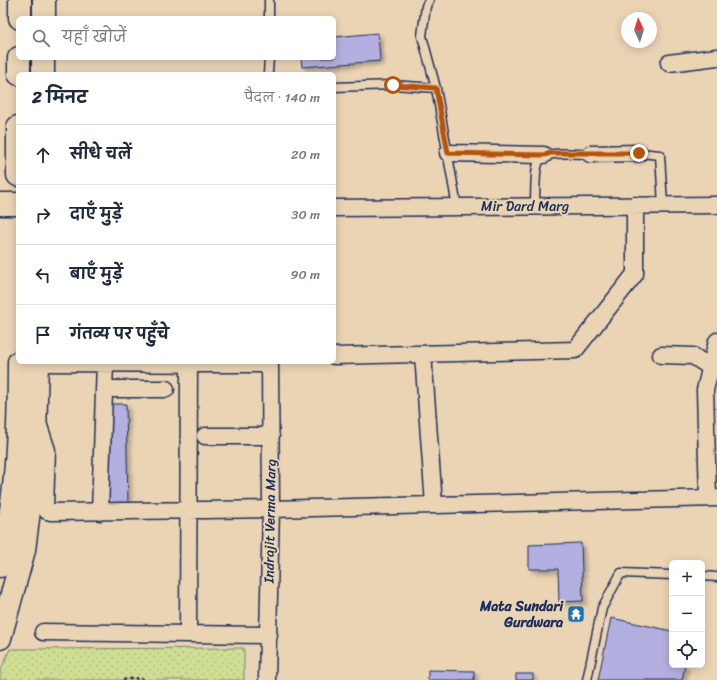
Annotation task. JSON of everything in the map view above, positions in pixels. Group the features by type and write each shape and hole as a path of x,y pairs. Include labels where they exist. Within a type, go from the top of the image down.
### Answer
{"main road":[{"path":"20,0 20,16"},
{"path":"44,0 44,16"},
{"path":"19,60 19,72"},
{"path":"43,60 43,72"},
{"path":"0,204 16,204"},
{"path":"0,638 24,550 34,472 36,418 31,364"},
{"path":"0,566 7,540 31,364"}],"street":[{"path":"669,63 717,57"},
{"path":"448,153 544,155"},
{"path":"590,154 639,153"},
{"name":"Mir Dard Marg","path":"336,208 717,205"},
{"path":"336,356 575,350 635,274 635,206"},
{"path":"36,418 47,450 46,508 51,512 189,511 713,498 705,409 705,390 717,341"},
{"path":"423,354 434,505"},
{"path":"662,355 693,356 710,367"},
{"path":"100,512 104,364"},
{"path":"188,634 189,364"},
{"name":"Indrajit Verma Marg","path":"267,680 271,509 270,364"},
{"path":"104,389 166,389"},
{"path":"204,436 271,436"},
{"path":"43,632 269,635"}],"lane":[{"path":"269,16 270,0"},
{"path":"428,0 422,36 436,88 457,207"},
{"path":"268,72 269,60"},
{"path":"336,86 393,85 436,88"},
{"path":"535,206 536,168 539,159 544,155 551,153 590,154"},
{"path":"639,153 660,155 663,205"},
{"path":"587,680 602,608 621,573 669,575"},
{"path":"705,576 717,577"}],"path":[{"path":"123,680 138,678 147,680"}],"green space":[{"path":"244,648 244,680 0,680 0,672 10,649"}],"building":[{"path":"378,33 380,61 302,67 301,60 336,60 336,37"},
{"path":"107,404 126,404 128,504 108,505"},
{"path":"581,543 583,601 559,602 558,569 529,569 529,545"},
{"path":"611,618 669,630 669,668 684,668 682,680 598,680"},
{"path":"428,670 474,671 474,680 428,680"},
{"path":"516,674 533,674 533,680 516,680"}],"place":[{"name":"Mata Sundari Gurdwara","path":"576,614"}],"route":[{"path":"393,85 436,88 448,153 544,155 551,153 639,153"}]}
